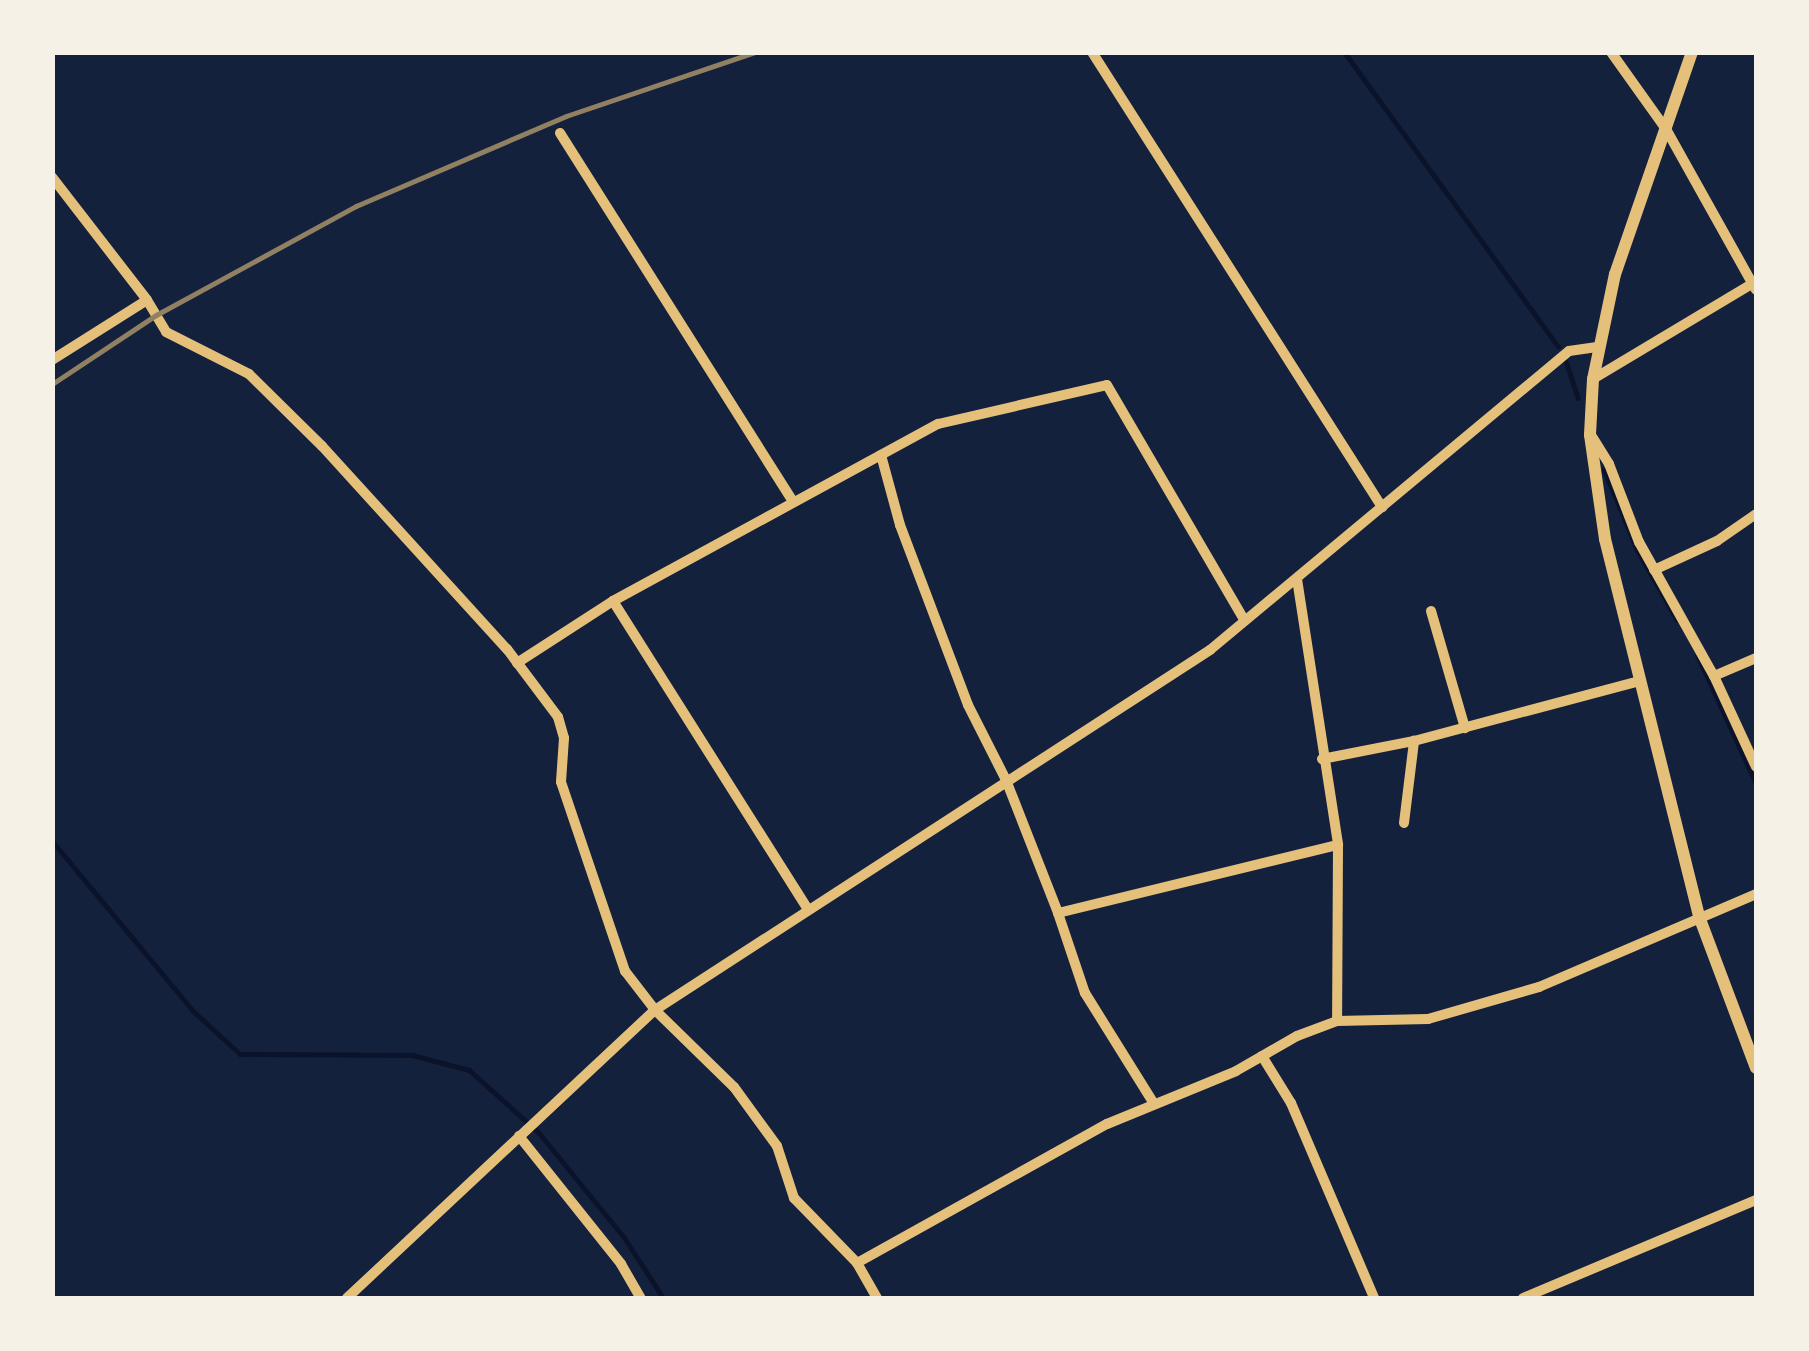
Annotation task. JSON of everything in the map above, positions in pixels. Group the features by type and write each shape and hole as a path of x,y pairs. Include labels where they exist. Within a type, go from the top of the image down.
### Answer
{"street":[{"path":"1092,52 1382,508"},
{"path":"1593,379 1754,287 1666,129 1611,52"},
{"path":"1692,52 1615,274 1593,379 1590,435 1596,500 1700,918 1756,1068"},
{"path":"560,133 793,502"},
{"path":"52,177 148,300 166,332 249,374 322,446 517,662 558,717 564,738 561,782 624,971 656,1010 734,1088 777,1146 794,1198 857,1263 877,1298"},
{"path":"52,360 148,300"},
{"path":"347,1298 656,1010 1210,650 1568,350 1599,347"},
{"path":"517,662 613,602 938,424 1108,385 1245,621"},
{"path":"1590,435 1609,464 1654,570 1714,676 1756,767"},
{"path":"882,455 900,525 968,705 1006,780 1085,994 1154,1104"},
{"path":"1654,570 1717,541 1756,514"},
{"path":"1297,579 1338,845 1337,1021"},
{"path":"613,602 808,910"},
{"path":"1431,611 1465,728"},
{"path":"1714,676 1756,658"},
{"path":"1322,759 1414,741 1640,681"},
{"path":"1404,823 1414,741"},
{"path":"1058,914 1338,845"},
{"path":"857,1263 1108,1124 1262,1056 1297,1036 1337,1021 1428,1019 1539,987 1756,894"},
{"path":"1262,1056 1291,1102 1369,1297"},
{"path":"520,1136 621,1264 641,1298"},
{"path":"1524,1298 1756,1200"}],"waterway":[{"path":"1344,52 1558,347"},
{"path":"1566,362 1578,398"},
{"path":"1604,470 1637,550 1677,620"},
{"path":"1697,655 1756,784"},
{"path":"52,841 193,1011 240,1054 412,1055 469,1070 539,1133 625,1239 663,1298"}],"railway":[{"path":"52,384 156,315 356,206 566,116 755,52"}]}
